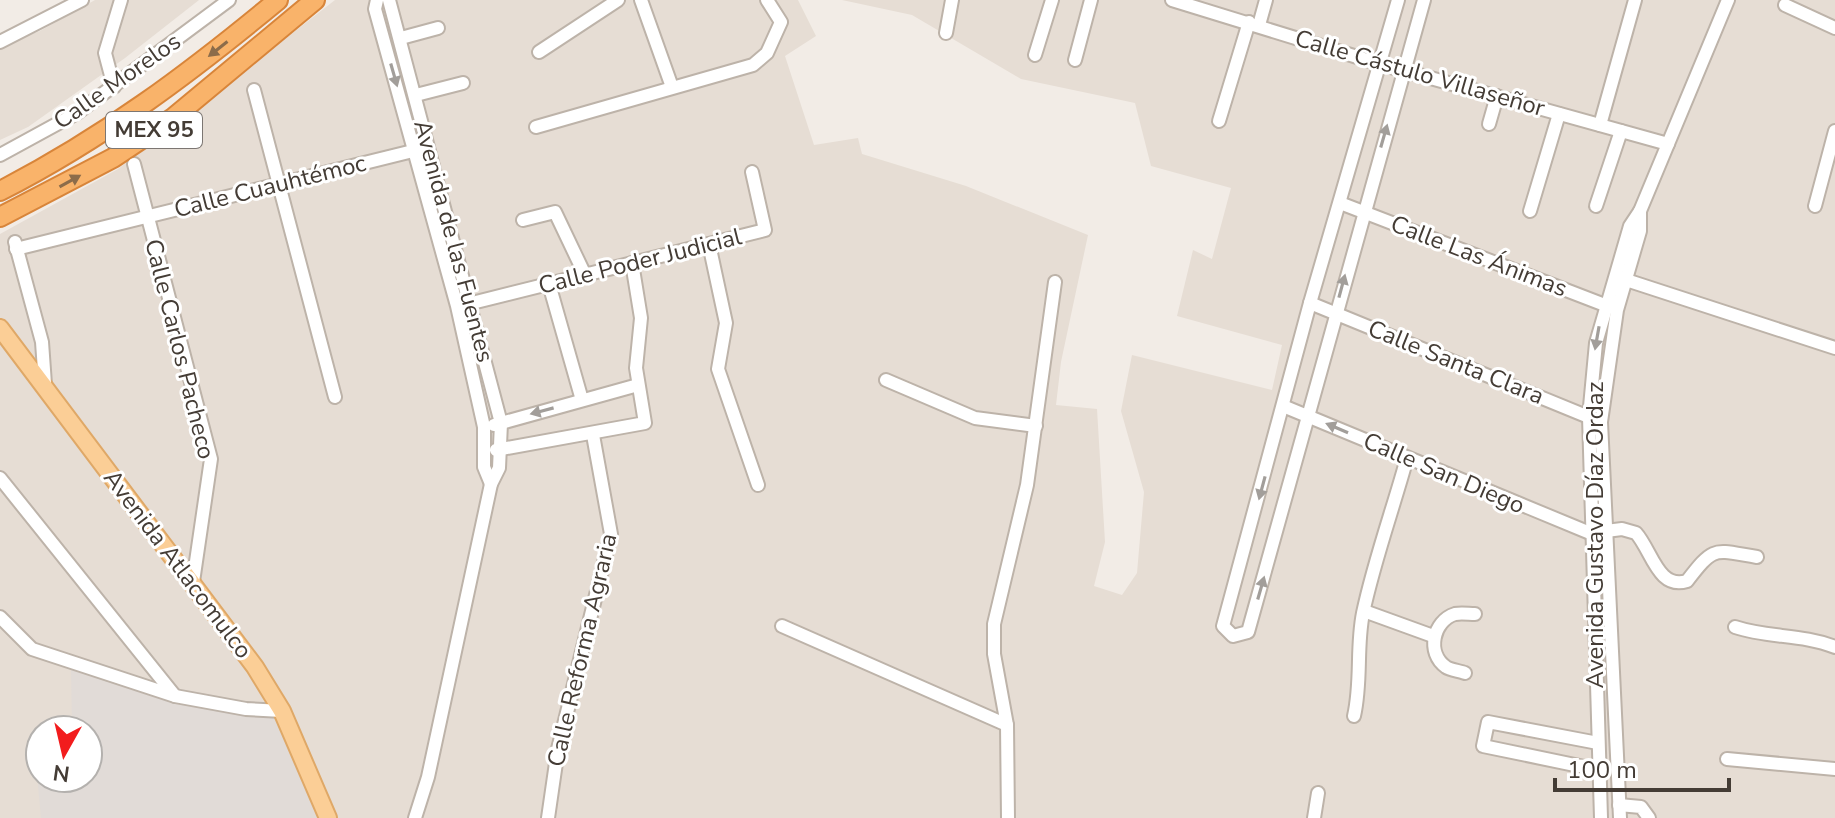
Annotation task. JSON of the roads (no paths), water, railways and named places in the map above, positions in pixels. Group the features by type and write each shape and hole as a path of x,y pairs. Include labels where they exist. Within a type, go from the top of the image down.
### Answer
{"highway":[{"name":"MEX 95","path":"0,191 106,132 165,91 278,0"},
{"name":"MEX 95","path":"0,217 113,158 173,118 315,0"}],"main road":[{"name":"Avenida Atlacomulco","path":"0,328 6,346 45,384 193,582 282,711 328,818"}],"street":[{"path":"0,42 82,0"},
{"path":"114,87 105,59 121,0"},
{"name":"Calle Morelos","path":"0,155 77,113 229,0"},
{"name":"Avenida de las Fuentes","path":"377,0 375,9 457,306 484,427 484,467 491,484"},
{"name":"Avenida de las Fuentes","path":"389,0 501,423 499,468 491,484 428,777 415,818"},
{"path":"539,52 618,0"},
{"path":"641,0 672,87"},
{"path":"536,127 753,65 767,53 781,22 767,0"},
{"path":"1035,55 1052,0"},
{"path":"1075,60 1091,0"},
{"name":"Calle Cástulo Villaseñor","path":"1172,0 1380,64 1668,144"},
{"path":"1219,121 1254,24 1266,0"},
{"path":"1398,0 1310,303 1223,626 1233,636 1248,632 1424,0"},
{"path":"1600,125 1635,0"},
{"name":"Avenida Gustavo Díaz Ordaz","path":"1601,818 1590,533 1595,420 1610,308 1640,231 1640,211 1728,0"},
{"path":"946,33 948,1"},
{"path":"1785,5 1835,28"},
{"path":"401,38 438,28"},
{"path":"416,95 463,83"},
{"path":"254,90 335,397"},
{"path":"1489,124 1497,96"},
{"path":"1530,211 1559,114"},
{"path":"1596,206 1621,131"},
{"path":"1815,206 1835,131"},
{"name":"Calle Cuauhtémoc","path":"45,384 42,342 16,246 430,147"},
{"name":"Calle Carlos Pacheco","path":"134,164 211,459 193,582"},
{"name":"Calle Poder Judicial","path":"457,306 765,230 752,172"},
{"name":"Calle Las Ánimas","path":"1340,203 1610,308"},
{"path":"523,220 555,212 585,275"},
{"path":"709,244 726,323 718,369 758,485"},
{"path":"486,449 501,450 593,435 645,423 638,385 636,345 641,318 632,263"},
{"path":"1620,277 1835,348"},
{"path":"1008,818 1007,725 994,654 994,624 1027,485 1040,371 1055,282"},
{"path":"549,284 582,400"},
{"name":"Calle Santa Clara","path":"1310,303 1595,420"},
{"path":"886,380 975,418 1036,426"},
{"path":"484,427 638,385"},
{"name":"Calle San Diego","path":"1283,406 1590,533 1606,531"},
{"name":"Avenida Gustavo Díaz Ordaz","path":"1595,420 1606,531 1619,811"},
{"name":"Calle Reforma Agraria","path":"548,818 558,749 611,534 593,435"},
{"path":"1354,716 1360,687 1358,666 1364,611 1407,458"},
{"path":"0,478 175,696"},
{"path":"1254,516 1279,524"},
{"path":"1606,531 1622,529 1636,533 1661,576 1678,584 1687,581 1708,554 1718,551 1757,557"},
{"path":"1364,611 1433,636"},
{"path":"1465,673 1446,667 1435,653 1433,636 1441,622 1456,614 1475,614"},
{"path":"0,617 32,649 175,696 234,708 282,711"},
{"path":"782,626 1007,725"},
{"path":"1735,627 1811,638 1835,647"},
{"path":"1598,743 1488,722 1483,746 1599,770"},
{"path":"1727,759 1835,769"},
{"path":"1314,818 1318,793"},
{"path":"1619,811 1641,807 1649,818"}]}
